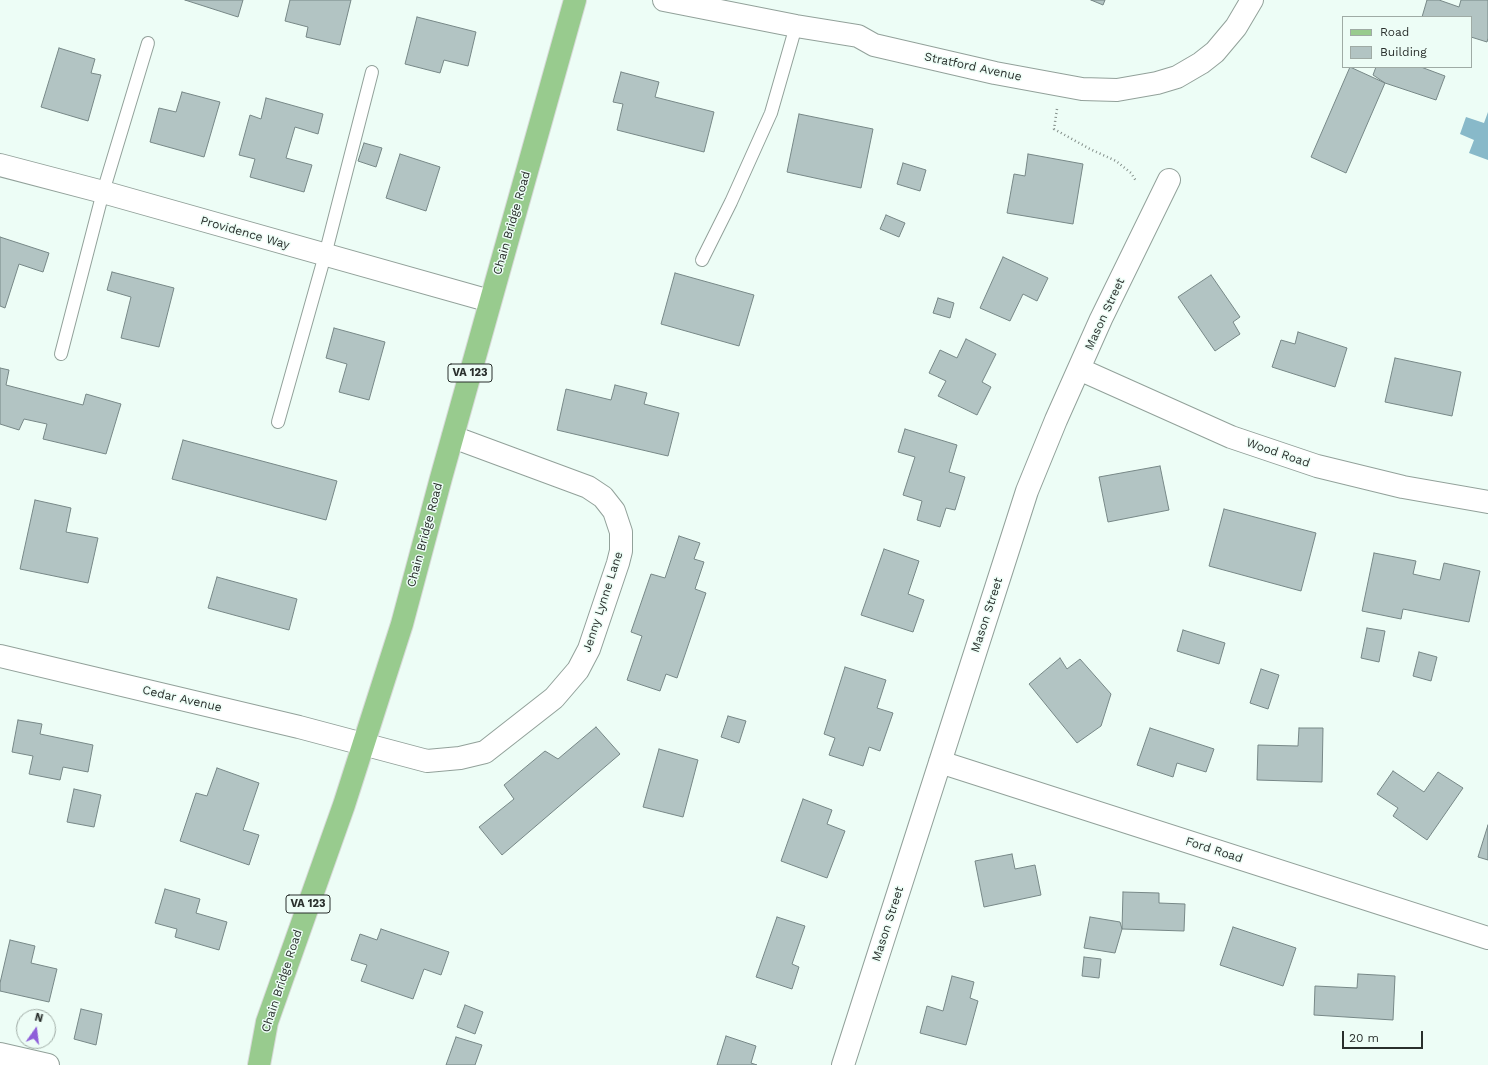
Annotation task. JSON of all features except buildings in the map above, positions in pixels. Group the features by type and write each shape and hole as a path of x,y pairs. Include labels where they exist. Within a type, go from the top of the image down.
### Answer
{"main road":[{"name":"Chain Bridge Road","path":"259,1065 267,1022 341,812 402,624 452,437 575,0"}],"street":[{"name":"Stratford Avenue","path":"664,0 796,26 858,36 874,45 995,73 1082,89 1117,90 1157,83 1177,77 1202,63 1215,52 1236,27 1252,0"},
{"name":"Providence Way","path":"0,165 103,192 490,301"},
{"name":"Mason Street","path":"843,1065 1027,491 1056,420 1101,319 1169,180"},
{"name":"Wood Road","path":"1079,369 1231,437 1317,466 1403,487 1488,502"},
{"name":"Jenny Lynne Lane","path":"363,744 427,761 460,758 485,752 554,698 578,670 589,650 618,563 621,551 621,532 614,512 603,498 588,487 452,437"},
{"name":"Cedar Avenue","path":"0,656 299,727 363,744"},
{"name":"Ford Road","path":"940,762 1488,938"},
{"path":"0,1054 48,1065"}],"lane":[{"path":"702,260 731,202 771,114 796,26"},
{"path":"61,354 103,192 148,43"},
{"path":"278,422 325,255 372,72"}],"path":[{"path":"1062,85 1054,129 1090,149 1116,161 1131,173 1136,181"}],"water":[{"path":"1488,112 1488,160 1469,153 1474,140 1460,134 1466,117 1484,123"}]}
